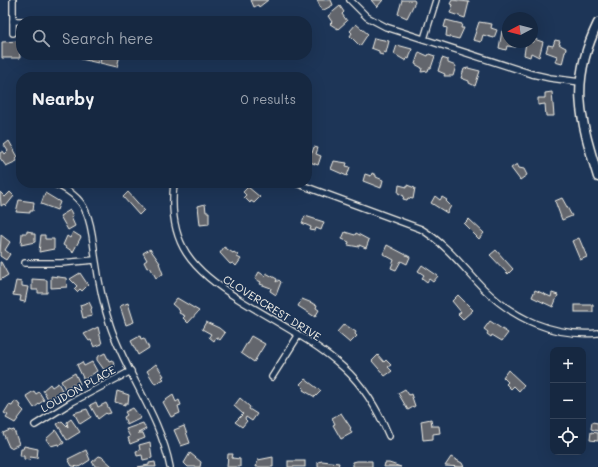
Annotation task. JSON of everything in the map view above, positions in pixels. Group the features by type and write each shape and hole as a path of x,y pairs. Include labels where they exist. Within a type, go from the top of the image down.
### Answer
{"main road":[{"path":"598,24 584,59 580,82 581,115 598,177"}],"street":[{"path":"13,0 13,32"},
{"path":"350,0 367,17 379,24 532,74 580,82"},
{"path":"424,39 436,0"},
{"path":"62,188 71,193 85,209 89,221 100,287 107,317 115,338 157,422 170,467"},
{"name":"CLOVERCREST DRIVE","path":"174,188 173,207 176,228 182,247 194,265 220,287 333,359 359,382 373,403 389,436"},
{"path":"310,188 421,229 438,240 495,299 509,310 529,321 546,328 564,332 598,333"},
{"path":"25,263 61,263 95,260"},
{"path":"272,377 298,336"},
{"name":"LOUDON PLACE","path":"35,425 72,402 131,371"}],"building":[{"path":"251,0 268,0 259,7 258,5 254,7"},
{"path":"317,0 331,0 333,5 322,11"},
{"path":"371,0 383,0 377,7"},
{"path":"402,0 414,0 415,2 407,18 398,14"},
{"path":"452,0 469,2 465,18 450,13 453,5 450,4"},
{"path":"340,6 344,12 342,14 347,21 338,29 330,24 332,22 328,16"},
{"path":"446,20 462,24 461,28 464,28 459,39 446,36 447,28 444,27"},
{"path":"479,22 492,24 491,28 497,30 494,38 483,35 481,42 473,40"},
{"path":"356,24 368,34 360,46 350,36 352,33 350,31"},
{"path":"502,31 502,48 506,48 506,50 499,48"},
{"path":"374,38 389,41 386,53 384,52 383,55 379,54 379,51 371,48"},
{"path":"538,40 543,42 539,57 531,53 530,57 524,55 525,48 538,48"},
{"path":"555,40 560,41 559,44 566,48 562,64 555,62 557,56 546,52 548,45 553,46"},
{"path":"16,41 16,58 2,58 2,42"},
{"path":"397,45 412,49 409,59 407,58 406,61 394,54"},
{"path":"419,52 428,56 429,54 435,56 431,68 429,68 428,71 421,72 422,68 415,64"},
{"path":"442,58 448,60 448,63 456,66 453,76 444,76 445,74 438,71"},
{"path":"85,60 99,60 98,63"},
{"path":"101,60 119,60 117,67 100,63"},
{"path":"468,68 480,71 475,86 469,83 469,81 461,78 464,69"},
{"path":"552,92 554,116 546,116 545,104 538,105 538,98 545,98 545,93"},
{"path":"9,141 16,153 16,161 6,166 0,158 0,153 3,151 5,154 8,151 4,145"},
{"path":"314,147 318,148 316,154 321,156 318,165 312,163 312,153"},
{"path":"334,161 347,163 346,166 350,167 347,176 331,169"},
{"path":"517,164 519,168 524,169 527,175 520,180 511,168"},
{"path":"372,173 376,175 376,177 383,180 381,188 363,181 365,174 371,176"},
{"path":"399,185 407,187 407,185 415,188 413,199 403,199 404,196 398,193"},
{"path":"249,188 260,197 254,203 251,201 250,203 244,197 246,195 243,192"},
{"path":"0,192 5,197 10,192 14,196 6,206 4,204 1,206"},
{"path":"128,192 144,210 139,215 123,197"},
{"path":"45,193 60,202 57,210 41,204"},
{"path":"435,196 440,200 442,197 447,200 446,201 451,206 447,213 431,203"},
{"path":"562,198 572,216 562,220 555,201"},
{"path":"19,200 34,202 33,211 30,211 30,213 16,212"},
{"path":"205,204 206,212 209,212 209,224 200,225 198,206"},
{"path":"70,210 75,226 68,230 60,216"},
{"path":"305,216 324,222 321,230 316,228 315,231 310,230 311,227 302,223"},
{"path":"469,219 484,233 479,239 464,224"},
{"path":"27,231 35,234 35,242 21,245 22,233 27,233"},
{"path":"73,232 81,237 73,252 63,245 67,236 70,238"},
{"path":"345,232 355,235 356,233 369,240 366,248 359,245 359,247 348,245 349,242 342,239"},
{"path":"1,235 10,242 5,250 10,254 6,260 0,256"},
{"path":"41,235 45,235 45,239 54,239 54,249 39,252"},
{"path":"579,238 587,257 580,260 572,241"},
{"path":"387,245 410,257 407,264 401,261 396,270 391,268 394,260 383,254"},
{"path":"224,247 233,253 234,252 238,255 237,257 241,259 236,266 233,263 230,264 220,253"},
{"path":"150,249 160,263 163,274 156,278 150,267 147,268 144,262 147,260 143,253"},
{"path":"496,250 513,269 508,274 490,255"},
{"path":"0,262 8,275 0,280"},
{"path":"422,265 438,276 433,282 429,279 427,282 422,278 424,275 418,271"},
{"path":"259,272 265,276 266,273 277,279 276,282 279,280 281,282 276,295 270,291 271,288 260,284 261,282 255,279"},
{"path":"80,273 88,285 82,291 80,289 77,292 74,289 77,286 70,279"},
{"path":"51,276 66,278 67,287 51,288"},
{"path":"32,279 47,280 47,293 38,293 38,290 32,290"},
{"path":"16,281 22,282 22,286 28,287 25,302 20,301 21,296 13,295"},
{"path":"535,290 551,297 552,293 558,295 553,307 532,297"},
{"path":"458,295 473,310 463,319 458,314 461,312 452,301"},
{"path":"177,298 199,311 188,323 183,318 185,316 179,313 180,311 172,304"},
{"path":"302,299 317,305 316,308 319,310 315,317 298,306"},
{"path":"89,302 92,308 92,316 83,318 80,305"},
{"path":"128,303 134,322 126,325 120,306"},
{"path":"575,305 593,305 593,312 575,312"},
{"path":"490,321 508,333 502,341 492,335 491,337 484,329"},
{"path":"206,322 219,328 225,333 220,340 216,337 214,341 209,337 211,334 202,329"},
{"path":"344,324 356,332 355,334 357,336 350,343 337,332"},
{"path":"98,327 102,344 94,347 91,340 89,341 84,334"},
{"path":"140,336 141,339 144,338 149,348 138,355 131,341"},
{"path":"251,336 265,344 254,362 241,353"},
{"path":"105,353 109,361 112,360 115,366 105,371 97,360 97,357"},
{"path":"378,355 384,362 386,360 391,365 388,367 392,371 385,376 372,361"},
{"path":"82,362 84,366 92,362 97,371 84,380 77,365"},
{"path":"156,364 164,376 162,377 164,379 155,384 147,371"},
{"path":"508,370 524,385 519,391 514,386 511,389 506,384 508,382 503,377"},
{"path":"75,373 80,384 74,387 73,384 65,389 61,381"},
{"path":"305,379 321,391 315,397 303,390 304,388 300,384"},
{"path":"58,383 62,390 49,401 43,390 50,384 52,387"},
{"path":"405,389 409,395 411,394 415,406 408,410 398,393"},
{"path":"34,391 36,394 39,392 44,400 34,408 26,396"},
{"path":"117,391 129,395 128,403 125,403 125,405 115,402"},
{"path":"173,395 176,402 179,400 181,405 178,406 180,413 171,417 163,402"},
{"path":"240,398 250,407 249,409 257,414 252,421 246,417 245,419 247,421 242,427 235,422 243,414 234,406"},
{"path":"15,401 21,405 20,407 24,411 15,423 6,418 8,415 4,413 9,405 12,406"},
{"path":"96,402 98,407 106,403 111,413 106,413 98,419 90,405"},
{"path":"133,408 141,418 127,425 124,417 127,415 125,412"},
{"path":"87,409 91,417 80,424 74,413"},
{"path":"341,413 351,428 352,433 341,439 333,425 335,424 332,418"},
{"path":"71,419 80,432 67,440 57,424 62,421 68,427 67,422"},
{"path":"431,419 432,426 439,426 440,433 433,434 433,439 423,440 421,421"},
{"path":"592,422 598,423 598,431 591,429"},
{"path":"143,423 146,429 138,433 143,433 145,438 130,444 128,438 130,437 126,429"},
{"path":"184,426 190,443 181,446 174,430"},
{"path":"14,430 19,444 11,448 9,447 3,433"},
{"path":"56,430 64,443 59,446 58,444 51,446 46,439"},
{"path":"591,432 598,433 598,441 590,440"},
{"path":"150,442 152,458 143,460 142,455 137,456 136,451 140,450 139,445"},
{"path":"24,446 38,449 37,458 30,457 29,460 24,459 24,456 20,456 21,449 23,449"},
{"path":"86,450 90,460 79,467 72,466 68,459"},
{"path":"190,453 201,462 200,467 188,467 184,463"},
{"path":"228,454 233,454 232,458 240,459 240,467 227,467"},
{"path":"99,456 112,466 96,467 92,462"},
{"path":"273,457 273,467 256,467 258,460"},
{"path":"451,457 462,463 464,467 445,466"},
{"path":"288,461 305,461 305,467 288,467"},
{"path":"372,461 372,467 353,467 353,462"},
{"path":"155,462 156,467 138,467 149,465 149,463"},
{"path":"318,462 339,463 338,467 318,467"},
{"path":"385,463 389,463 401,467 384,467"}]}
